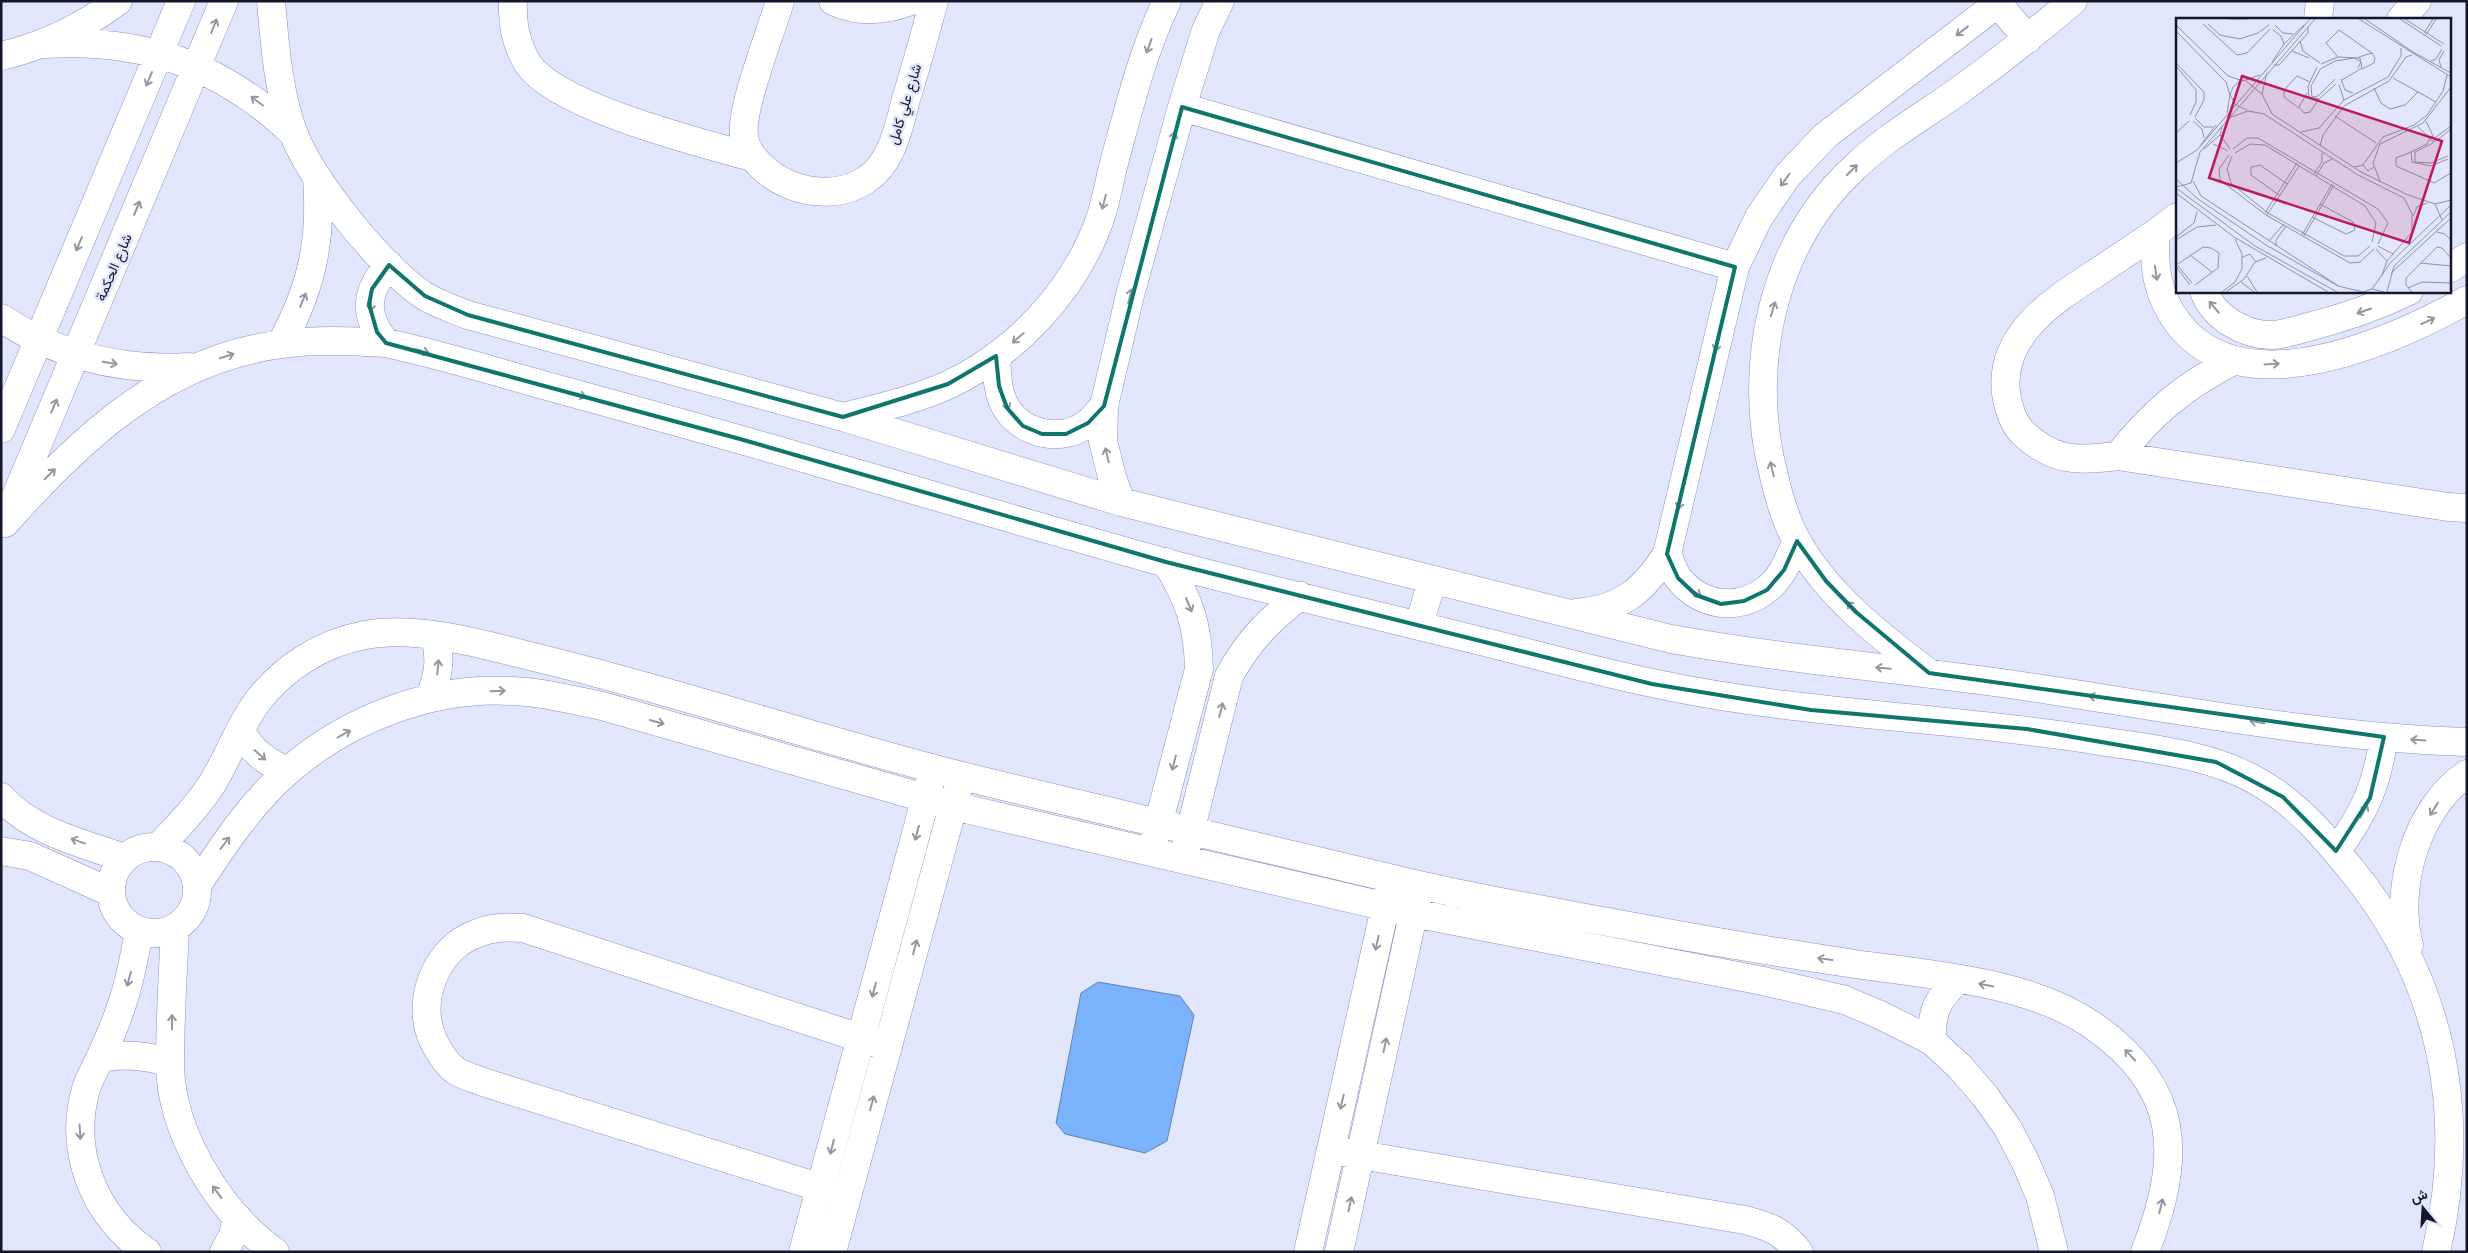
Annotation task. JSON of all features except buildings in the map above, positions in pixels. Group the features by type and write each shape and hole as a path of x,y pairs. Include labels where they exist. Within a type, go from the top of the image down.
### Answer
{"street":[{"path":"1,66 100,15 118,1"},
{"path":"1,428 181,1"},
{"name":"شارع الحكمة","path":"3,527 224,1"},
{"path":"271,1 279,84 294,133 317,177 339,208 406,282 425,296 446,307 468,315 843,417 1121,502 1671,639 1746,653 1929,673 2282,726 2384,738 2467,742"},
{"path":"513,1 514,25 520,48 529,65 543,79 582,101 656,130 752,157"},
{"name":"شارع علي كامل","path":"780,1 747,108 744,136 752,157 768,173 795,188 825,193 855,187 873,175 885,160 894,139 934,1"},
{"path":"833,1 844,6 869,10 895,7 911,1"},
{"path":"843,417 902,402 948,384 996,356 1020,337 1049,307 1074,274 1099,222 1134,86 1167,1"},
{"path":"1121,502 1103,441 1104,406 1130,295 1182,107 1206,30 1220,1"},
{"path":"1929,673 1891,644 1856,612 1826,581 1797,541 1780,499 1768,455 1763,410 1763,365 1769,320 1787,264 1819,207 1854,167 1901,130 2028,39 2073,1"},
{"path":"2395,1 2397,18"},
{"path":"2402,18 2417,1"},
{"path":"1566,614 1597,611 1626,599 1650,580 1667,554 1735,267 1759,216 1788,175 1825,136 2000,2 2028,39"},
{"path":"1,56 37,47 102,43 159,53 197,66 249,95 294,133"},
{"path":"1182,107 1735,267"},
{"path":"281,344 306,292 314,264 319,206 317,177"},
{"path":"2166,225 2154,260 2157,278 2169,311 2185,332 2206,348 2233,361 2265,365 2300,362 2345,352 2388,338 2430,320 2467,300"},
{"path":"2166,225 2049,304 2027,327 2010,354 2004,379 2008,404 2019,428 2039,447 2063,458 2091,460 2118,456 2448,507 2467,508"},
{"path":"2450,268 2467,257"},
{"path":"386,343 377,332 371,318 369,304 372,289 379,276 389,265"},
{"path":"2204,292 2223,318 2245,330 2270,335 2296,331 2338,320 2379,305 2407,292"},
{"path":"1,318 39,340 75,355 148,368 197,366"},
{"path":"2296,331 2300,362"},
{"path":"3,527 59,465 95,432 161,386 197,366 254,348 281,344 352,340 386,343 749,442 1166,562 1652,684 1811,710 2027,729 2216,762 2251,777 2283,797 2312,822 2372,895 2414,964 2436,1010 2450,1048 2457,1080 2462,1129 2459,1170 2452,1209 2436,1252"},
{"path":"996,356 999,386 1007,408 1023,426 1042,434 1066,434 1088,424 1104,406"},
{"path":"2118,456 2137,432 2175,396 2206,375 2233,361"},
{"path":"1667,554 1678,578 1696,595 1721,604 1744,601 1767,590 1784,570 1797,541"},
{"path":"1150,852 1199,669 1198,640 1192,612 1181,586 1166,562"},
{"path":"1419,626 1432,581"},
{"path":"1183,859 1229,676 1242,651 1259,630 1300,596"},
{"path":"159,846 207,792 225,762 240,730 258,702 280,677 306,657 332,644 369,634 402,632 435,636 616,678 934,769 1420,885 1700,940 1957,980 2000,988 2045,1001 2087,1021 2128,1051 2148,1077 2164,1111 2170,1147 2166,1184 2158,1218 2145,1252"},
{"path":"429,698 436,683 439,667 439,651 435,636"},
{"path":"198,884 240,824 288,771 341,735 398,708 429,698 470,692 511,690 547,694 602,706 954,806 1385,907 1805,990 1854,1004 1932,1041 1960,1067 1985,1096 2007,1127 2025,1160 2040,1196 2054,1252"},
{"path":"240,730 248,744 259,756 272,765 288,771"},
{"path":"2336,851 2356,826 2370,798 2380,768 2384,738"},
{"path":"803,1252 934,769"},
{"path":"2414,964 2405,930 2404,896 2409,862 2421,830 2440,801 2467,774"},
{"path":"832,1252 962,776"},
{"path":"1,797 24,818 42,828 124,858"},
{"path":"159,846 177,852 191,866 198,884 197,902 189,917 175,929 157,934 139,931 124,922 114,909 110,892 114,874 124,858 140,849 159,846"},
{"path":"1,851 30,856 110,892"},
{"path":"1308,1252 1392,878"},
{"path":"1339,1252 1420,885"},
{"path":"847,1196 483,1082 455,1070 439,1053 429,1031 426,1008 430,984 440,963 456,945 469,937 499,927 523,928 888,1047"},
{"path":"175,929 170,1063 177,1105 184,1130 198,1161 215,1190 260,1241 275,1252"},
{"path":"139,931 124,999 86,1088 80,1121 81,1154 90,1185 107,1214 132,1242 147,1252"},
{"path":"1932,1041 1931,1025 1935,1009 1942,994 1957,980"},
{"path":"2436,1010 2459,1029"},
{"path":"100,1058 118,1055 137,1055 170,1063"},
{"path":"1331,1150 1745,1220 1769,1226 1786,1235 1799,1252"},
{"path":"224,1252 233,1236 237,1217"}],"highlighted area":[{"path":"1182,107 1735,267 1667,554 1678,578 1696,595 1721,604 1744,601 1767,590 1784,570 1797,541 1826,581 1856,612 1929,673 2384,737 2370,798 2336,851 2283,797 2216,762 2027,729 1811,710 1652,684 1166,562 740,439 386,343 377,332 369,304 372,289 389,265 425,296 468,315 843,417 948,384 996,356 999,386 1007,408 1023,426 1042,434 1066,434 1088,423 1104,406"}]}
